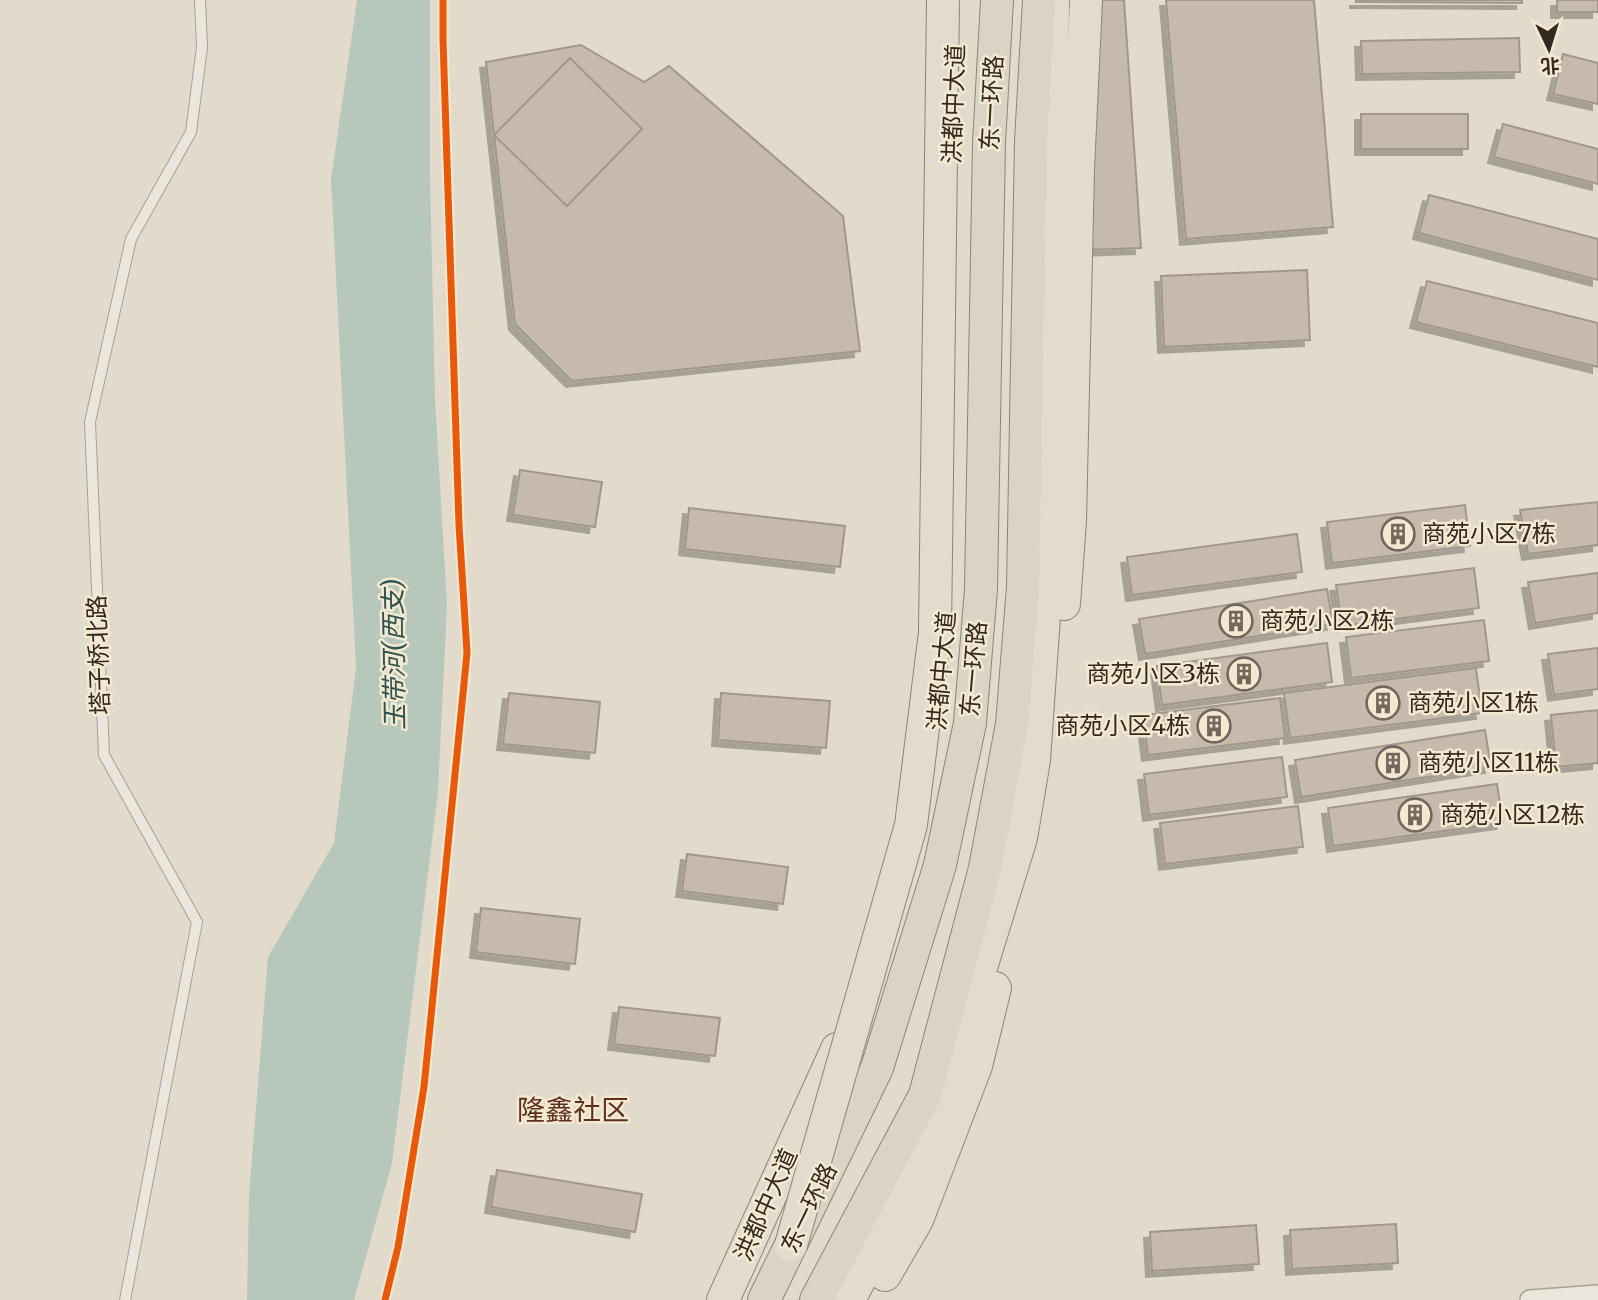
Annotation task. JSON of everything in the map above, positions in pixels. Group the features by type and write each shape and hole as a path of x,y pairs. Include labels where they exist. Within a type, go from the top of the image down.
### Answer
{"highway":[{"name":"东一环路","path":"764,1300 877,1068 940,865 970,723 981,589 989,143 998,0"},
{"name":"东一环路","path":"817,1300 925,1095 985,868 1012,724 1023,587 1031,141 1039,0"}],"main road":[{"path":"791,1245 911,825 935,632 943,0"},
{"name":"洪都中大道","path":"723,1300 908,885 935,747 948,611 948,240 958,0"},
{"path":"849,1300 920,1165 1021,838 1034,760 1044,617 1053,0"},
{"path":"870,1300 917,1220 976,1066 1051,760 1070,521 1078,169 1086,0"}],"street":[{"path":"1530,1300 1598,1296"}],"lane":[{"name":"塔子桥北路","path":"125,1300 197,922 103,755 90,422 131,239 191,132 202,47 200,0"}],"water":[{"name":"玉带河(西支)","path":"357,0 430,0 430,174 435,399 447,604 438,792 392,1163 354,1300 247,1300 249,1196 268,957 334,843 356,668 331,179"}],"building":[{"path":"1088,0 1124,0 1141,248 1086,250"},
{"path":"1166,0 1314,0 1333,227 1186,239"},
{"path":"1522,0 1522,3 1356,2"},
{"path":"1557,0 1598,0 1598,12 1557,12"},
{"path":"1519,38 1520,72 1362,74 1361,41"},
{"path":"581,45 644,82 669,66 843,216 860,351 572,381 515,324 486,62"},
{"path":"1563,54 1598,63 1598,104 1553,94"},
{"path":"570,58 642,129 567,206 494,135"},
{"path":"1361,114 1468,114 1468,149 1361,149"},
{"path":"1503,124 1598,149 1598,184 1494,157"},
{"path":"1429,195 1598,239 1598,280 1419,233"},
{"path":"1307,270 1310,340 1164,347 1161,276"},
{"path":"1427,281 1598,323 1598,367 1416,322"},
{"path":"520,470 602,482 595,527 513,515"},
{"path":"1598,502 1598,545 1528,554 1520,510"},
{"name":"商苑小区7栋","path":"1465,505 1470,546 1332,563 1327,522"},
{"path":"689,508 845,526 840,567 685,549"},
{"path":"1297,534 1302,572 1132,595 1127,557"},
{"path":"1474,568 1479,608 1342,626 1336,585"},
{"path":"1598,573 1598,613 1535,623 1528,582"},
{"name":"商苑小区2栋","path":"1327,589 1333,624 1145,654 1139,619"},
{"path":"1484,620 1489,661 1351,678 1346,637"},
{"name":"商苑小区3栋","path":"1327,643 1332,682 1162,705 1157,666"},
{"path":"1598,648 1598,689 1554,695 1548,654"},
{"name":"商苑小区1栋","path":"1476,668 1482,713 1290,738 1284,693"},
{"path":"509,693 600,702 595,753 503,744"},
{"path":"721,693 830,701 826,748 718,740"},
{"name":"商苑小区4栋","path":"1280,698 1285,738 1148,755 1143,715"},
{"path":"1598,710 1598,763 1556,767 1551,715"},
{"name":"商苑小区11栋","path":"1485,730 1491,767 1301,797 1295,760"},
{"path":"1282,757 1287,797 1149,815 1144,774"},
{"name":"商苑小区12栋","path":"1497,784 1503,823 1333,846 1328,808"},
{"path":"1298,806 1303,847 1165,864 1160,823"},
{"path":"687,854 788,867 783,904 682,891"},
{"path":"481,908 580,919 575,964 476,952"},
{"path":"619,1007 720,1018 715,1056 614,1044"},
{"path":"497,1170 642,1194 635,1232 491,1207"},
{"path":"1396,1224 1398,1263 1292,1269 1290,1230"},
{"path":"1256,1225 1259,1264 1152,1271 1150,1232"}],"cycle path":[{"path":"385,1300 398,1247 424,1087 467,653 459,525 443,0"}],"place":[{"name":"商苑小区7栋","path":"1398,534"},
{"name":"商苑小区2栋","path":"1236,621"},
{"name":"商苑小区3栋","path":"1244,674"},
{"name":"商苑小区1栋","path":"1383,703"},
{"name":"商苑小区4栋","path":"1214,726"},
{"name":"商苑小区11栋","path":"1393,763"},
{"name":"商苑小区12栋","path":"1415,815"}],"district":[{"name":"隆鑫社区","path":"573,1110"}]}
